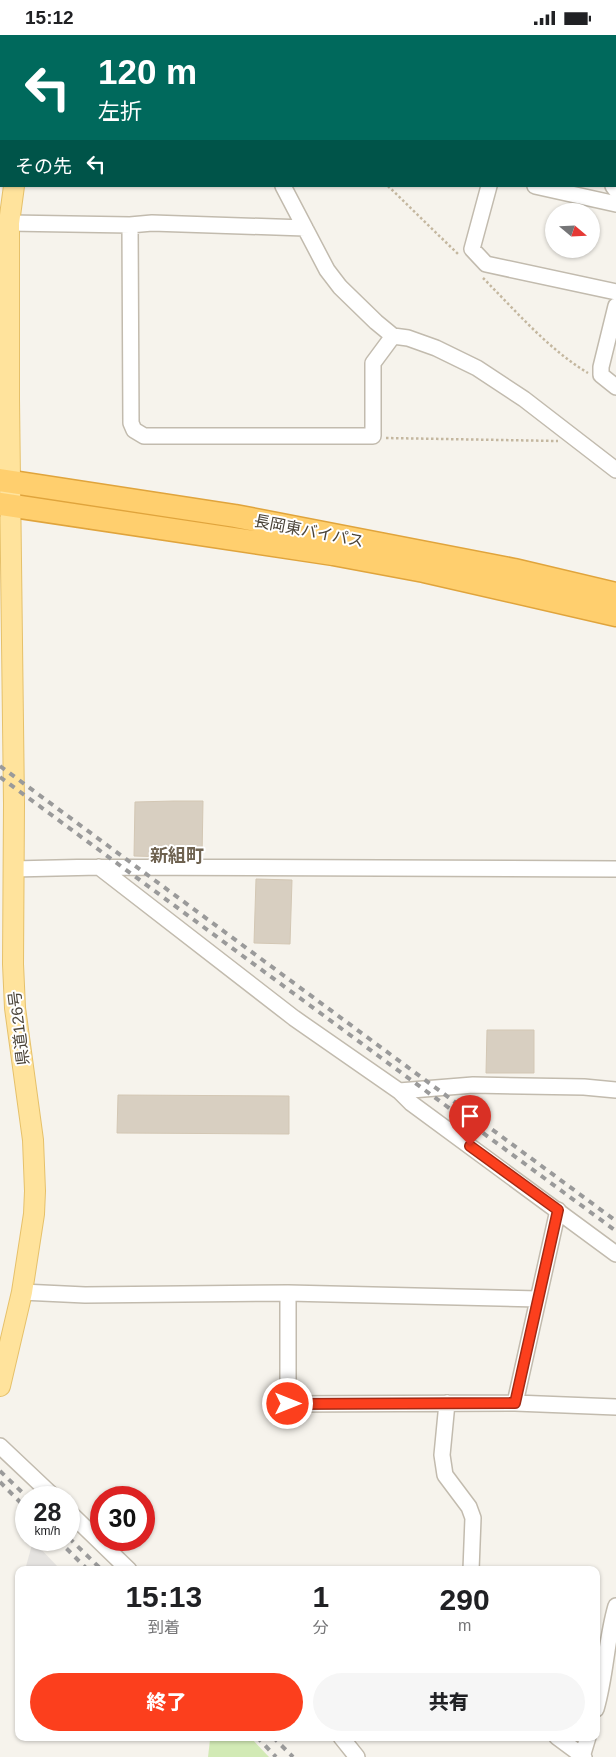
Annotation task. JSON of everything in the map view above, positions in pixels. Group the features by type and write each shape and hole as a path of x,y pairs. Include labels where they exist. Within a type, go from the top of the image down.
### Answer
{"highway":[{"name":"長岡東バイパス","path":"5,481 236,516 514,570 616,594"},
{"name":"長岡東バイパス","path":"5,505 192,531 333,554 424,571 616,615"}],"main road":[{"name":"県道126号","path":"0,1386 22,1292 34,1214 35,1169 33,1140 15,1008 12,964 13,869 6,753 4,399 9,223 14,187"}],"street":[{"path":"284,187 327,270 340,287 393,336 408,338 436,348 477,368 524,399 616,470"},
{"path":"488,187 472,249 486,264 616,292"},
{"path":"539,187 616,205"},
{"path":"9,223 130,225 152,223 305,228"},
{"path":"130,225 131,423 134,430 144,436 372,436 373,363 393,336"},
{"path":"616,306 601,367 601,375 616,387"},
{"path":"99,867 294,1018 399,1091 411,1103 616,1254"},
{"path":"13,869 99,867 616,869"},
{"path":"399,1091 473,1085 584,1087 616,1090"},
{"path":"515,1403 558,1210"},
{"path":"22,1292 85,1295 288,1293 538,1299"},
{"path":"288,1293 288,1404 515,1403 616,1407"},
{"path":"447,1403 442,1455 445,1475 469,1507 473,1518 471,1566"},
{"path":"0,1446 42,1486"},
{"path":"80,1523 125,1566"},
{"path":"600,1697 603,1688 603,1627 616,1606"},
{"path":"344,1741 357,1757"},
{"path":"562,1741 582,1757 587,1741"}],"path":[{"path":"389,187 464,259"},
{"path":"479,274 533,328 569,360 594,376 601,375"},
{"path":"372,436 380,438 579,442"}],"green space":[{"path":"210,1741 254,1741 269,1757 208,1757"}],"shaded area":[{"path":"30,1551 43,1551 57,1566 26,1566"}],"building":[{"path":"203,801 202,858 134,856 135,802"},
{"path":"256,879 292,880 290,944 254,943"},
{"path":"487,1030 534,1030 534,1073 486,1073"},
{"path":"118,1095 289,1096 289,1134 117,1133"}],"railway":[{"path":"0,766 616,1221"},
{"path":"0,777 616,1231"},
{"path":"0,1471 16,1486"},
{"path":"0,1482 15,1497"},
{"path":"80,1549 98,1566"},
{"path":"69,1551 84,1566"},
{"path":"261,1741 276,1757"},
{"path":"277,1741 293,1757"}],"district":[{"name":"新組町","path":"177,856"}],"route":[{"path":"288,1404 515,1403 558,1210 470,1146"}]}
